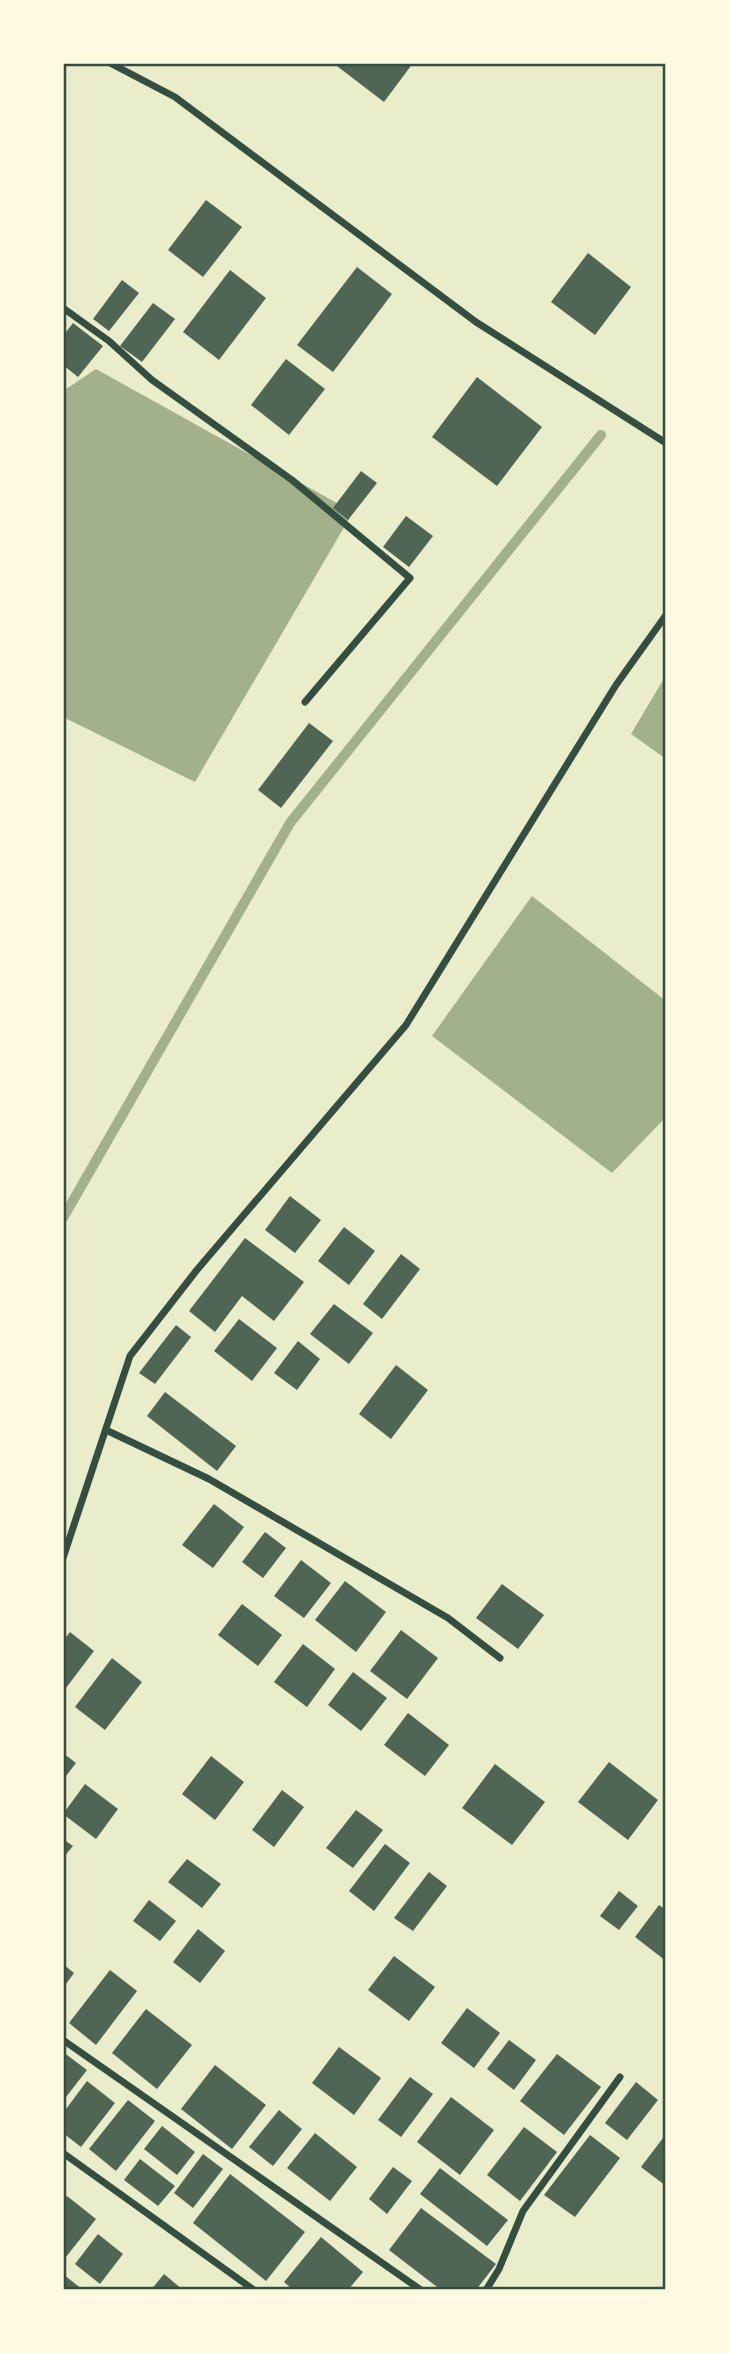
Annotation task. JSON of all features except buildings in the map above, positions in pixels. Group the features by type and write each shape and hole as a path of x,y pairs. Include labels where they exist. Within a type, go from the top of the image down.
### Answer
{"street":[{"path":"110,63 175,97 476,322 666,443"},
{"path":"63,308 108,341 152,380 292,480 410,578 305,702"},
{"path":"63,1558 130,1356 196,1271 406,1025 616,685 666,615"},
{"path":"106,1430 209,1479 448,1618 500,1658"},
{"path":"63,2040 421,2290"},
{"path":"486,2290 499,2269 523,2211 620,2077"},
{"path":"63,2153 254,2290"}],"shaded area":[{"path":"96,369 353,512 195,782 63,717 63,391"},
{"path":"666,675 666,759 631,734"},
{"path":"532,896 666,1001 666,1117 612,1173 432,1036"}],"waterway":[{"path":"63,1218 290,823 601,435"}]}
